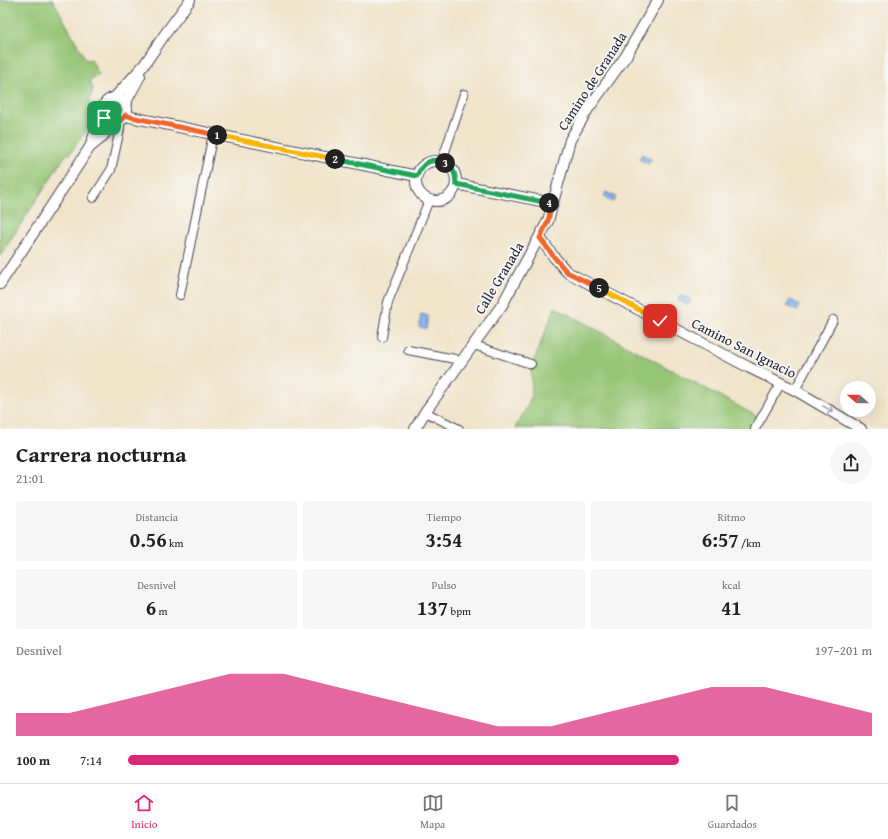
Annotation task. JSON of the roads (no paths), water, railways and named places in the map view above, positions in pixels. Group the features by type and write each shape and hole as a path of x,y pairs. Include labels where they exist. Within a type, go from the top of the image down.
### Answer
{"street":[{"path":"90,147 107,100 115,97 144,65 164,34 190,0"},
{"name":"Camino de Granada","path":"552,203 570,140 588,109 626,56 658,0"},
{"path":"93,198 111,170 122,116 128,98 142,72 144,65"},
{"path":"442,161 464,94"},
{"path":"0,284 90,147 122,116 121,100 115,97"},
{"path":"102,113 104,118 122,116 131,117 417,176"},
{"path":"180,295 213,134"},
{"path":"442,161 448,164 453,170 456,177 456,184 452,193 444,199 438,201 429,200 419,191 416,184 417,176 421,168 426,163 442,161"},
{"path":"456,184 552,203"},
{"path":"382,337 388,302 429,200"},
{"name":"Calle Granada","path":"415,429 425,412 502,305 540,238 548,221 552,203"},
{"name":"Camino San Ignacio","path":"540,238 567,272 748,368 795,390 861,429"},
{"path":"795,390 833,320"},
{"path":"474,345 531,364"},
{"path":"408,350 455,359 461,362"},
{"path":"755,429 781,383"},
{"path":"425,412 459,429"}],"water":[{"path":"642,154 651,159 648,164 639,159"},
{"path":"606,192 616,197 613,202 604,197"},
{"path":"681,295 691,300 688,305 678,301"},
{"path":"790,300 800,305 797,311 787,306"},
{"path":"421,314 428,316 426,329 419,327"}]}
